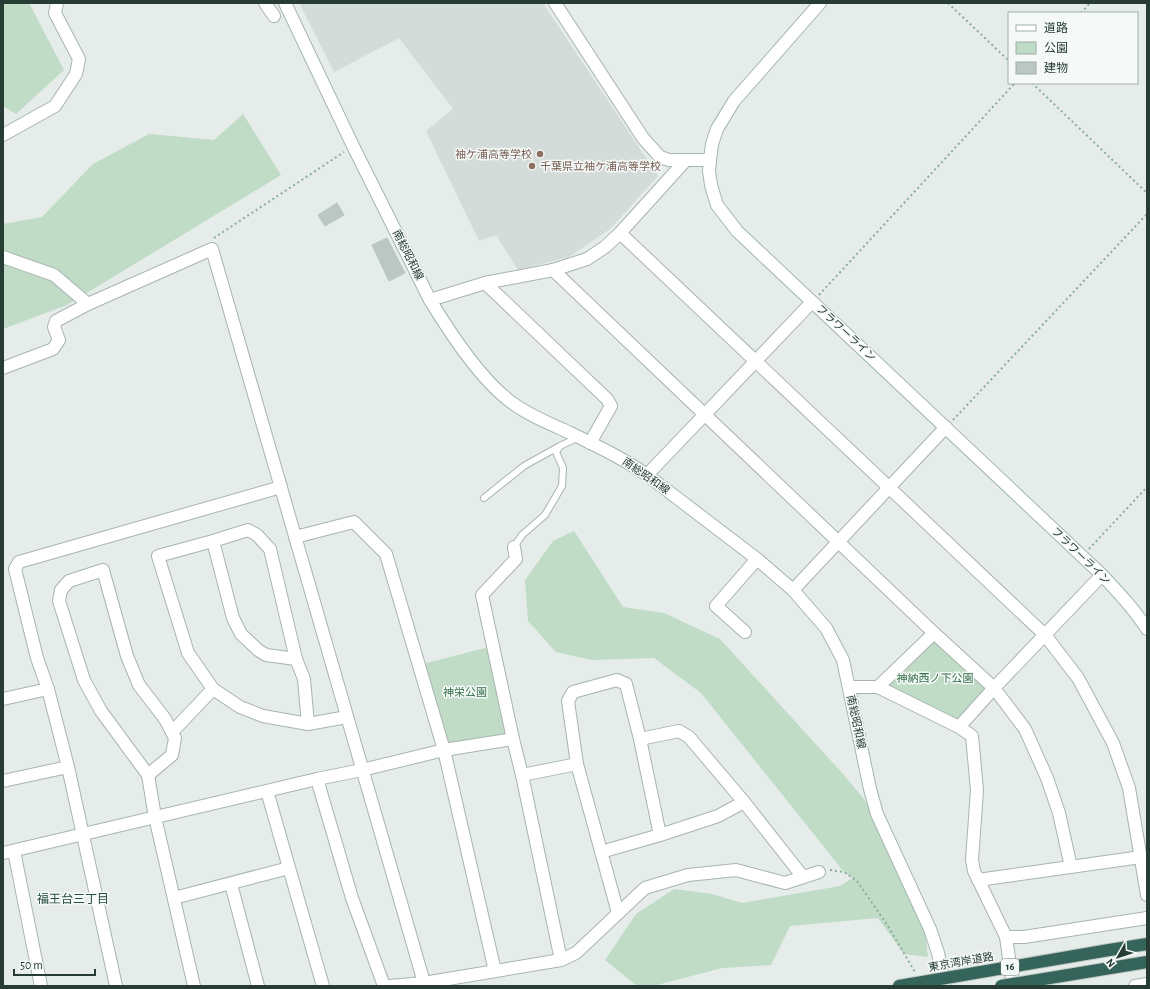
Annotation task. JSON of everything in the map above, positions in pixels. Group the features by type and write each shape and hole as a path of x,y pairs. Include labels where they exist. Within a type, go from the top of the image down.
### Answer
{"highway":[{"name":"東京湾岸道路","path":"899,986 1147,944"},
{"name":"16","path":"1001,986 1147,962"}],"street":[{"path":"3,135 55,106 76,74 79,59 55,14 57,3"},
{"path":"265,3 274,16"},
{"name":"南総昭和線","path":"285,3 353,146 430,300 443,321 493,387 512,403 628,462 647,475 757,559 793,590 826,628 843,660 870,789 877,814 930,929 938,953 945,986"},
{"path":"555,3 643,138 660,156 669,160 710,160"},
{"name":"フラワーライン","path":"820,3 734,101 717,130 712,144 709,171 711,185 717,204 727,219 737,230 1102,575 1124,599 1147,629"},
{"path":"430,300 485,283 553,270 587,259 605,248 620,233 686,160"},
{"path":"620,233 1045,635 1078,678 1114,743 1130,788 1147,895"},
{"path":"3,368 53,348 59,340 54,327 56,321 88,304 212,249 424,984"},
{"path":"3,257 54,275 88,304"},
{"path":"553,270 704,415 994,688 1025,729 1047,778 1059,813 1071,866"},
{"path":"485,283 607,399 611,406 590,443"},
{"path":"647,475 812,302"},
{"path":"793,590 946,427"},
{"path":"116,986 68,767 48,689 9,570 19,562 280,487"},
{"path":"295,536 354,522 386,554 444,750 495,971"},
{"path":"308,724 304,680 296,659 270,549 257,535 248,530 158,556 188,652 212,689 240,707 263,716 308,724 347,717"},
{"path":"213,541 233,618 241,634 266,655 296,659"},
{"path":"514,547 516,559 482,596 561,960"},
{"path":"745,632 716,606 757,559"},
{"path":"148,775 172,755 175,738 165,719 139,685 127,656 103,570 68,581 61,590 59,601 84,680 101,711 148,775 155,817 194,986"},
{"path":"959,727 994,688 1102,575"},
{"path":"878,687 934,633"},
{"path":"618,913 577,764 568,701 572,692 617,680 626,684 640,739 660,835"},
{"path":"848,687 878,687 959,727 972,736 977,790 972,860 974,871 1006,937 1013,986"},
{"path":"3,699 48,689"},
{"path":"172,732 212,689"},
{"path":"640,739 679,731 689,737 744,802 803,877"},
{"path":"41,986 8,852 444,750 513,739"},
{"path":"522,775 577,764"},
{"path":"3,781 68,767"},
{"path":"317,779 352,898 384,986"},
{"path":"267,791 323,986"},
{"path":"601,852 718,816 744,802"},
{"path":"978,880 1141,857"},
{"path":"174,898 289,868"},
{"path":"389,986 424,984 561,960 576,952 645,888 688,875 736,870 785,883 819,872"},
{"path":"231,884 258,986"},
{"path":"1006,937 1024,937 1147,918"},
{"path":"1135,986 1147,984"}],"lane":[{"path":"484,498 524,466 579,437"},
{"path":"514,547 522,535 545,515 562,486 563,468 556,452 560,446"}],"path":[{"path":"948,3 1008,60"},
{"path":"1082,12 1090,3"},
{"path":"812,302 1014,84"},
{"path":"1033,84 1147,193"},
{"path":"208,242 353,146"},
{"path":"946,427 1147,214"},
{"path":"1082,556 1147,487"},
{"path":"819,872 832,870 844,872 857,881 888,926 911,964"}],"shaded area":[{"name":"袖ケ浦高等学校","path":"299,3 543,3 658,176 610,229 569,257 518,270 496,235 479,241 426,131 453,109 399,38 334,72"}],"green space":[{"path":"3,3 29,3 64,70 16,114 3,106"},
{"path":"243,114 281,175 67,305 3,329 3,224 42,217 93,164 149,134 214,140"},
{"path":"574,531 623,607 664,613 720,639 864,799 922,910 928,957 904,954 878,918 790,926 771,965 722,968 653,986 637,986 605,960 636,914 674,889 712,894 742,903 840,886 853,878 844,872 701,693 654,658 592,660 556,652 528,621 525,580 553,541"},
{"name":"神納西ノ下公園","path":"934,640 987,688 958,721 886,686"},
{"name":"神栄公園","path":"493,646 513,739 444,750 419,665"}],"building":[{"path":"337,203 344,215 325,226 318,215"},
{"path":"387,238 405,273 389,281 372,245"}],"place":[{"name":"袖ケ浦高等学校","path":"540,154"},
{"name":"千葉県立袖ケ浦高等学校","path":"532,166"}],"district":[{"name":"福王台三丁目","path":"73,899"}]}
